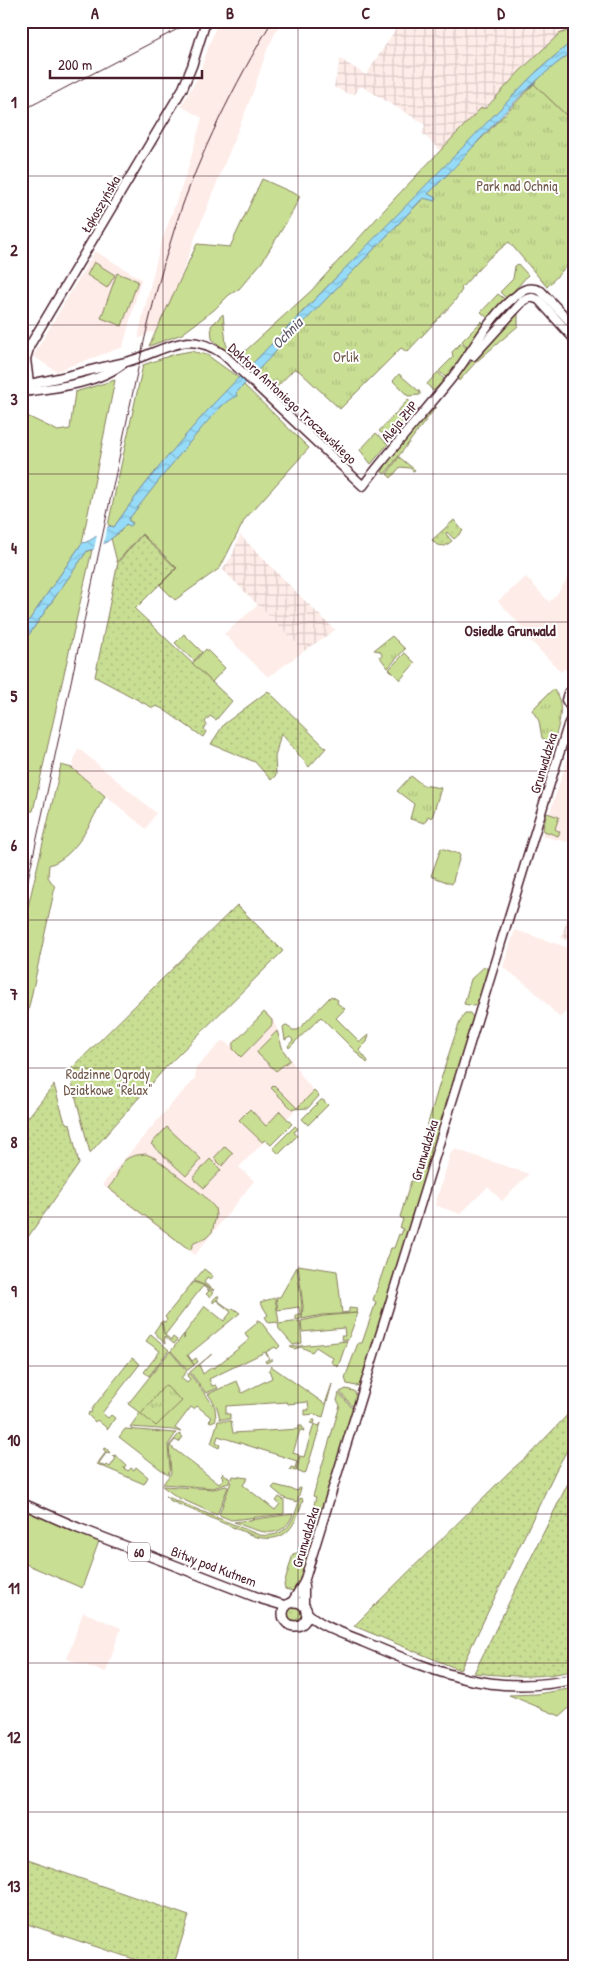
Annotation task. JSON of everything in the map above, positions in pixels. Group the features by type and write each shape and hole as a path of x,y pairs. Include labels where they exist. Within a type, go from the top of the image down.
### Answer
{"main road":[{"name":"Bitwy pod Kutnem","path":"21,1503 78,1528 259,1598 289,1604"},
{"name":"Bitwy pod Kutnem","path":"259,1598 283,1616"},
{"name":"60","path":"289,1604 298,1602 305,1610 334,1630"},
{"path":"283,1616 289,1604"},
{"path":"302,1623 306,1617 305,1610"},
{"name":"60","path":"283,1616 286,1622 291,1625 302,1623 334,1630 428,1669 477,1682 534,1685 575,1679"}],"street":[{"name":"Łąkoszyńska","path":"25,388 26,359 30,345 183,88 206,21"},
{"name":"Aleja ZHP","path":"489,333 489,323 515,296 522,291 532,288 546,295 575,327"},
{"name":"Aleja ZHP","path":"363,486 489,333 523,301 534,297 539,300 575,340"},
{"name":"Doktora Antoniego Troczewskiego","path":"25,388 74,384 106,374 126,362 173,345 192,342 212,348 223,354 363,486"},
{"name":"Grunwaldzka","path":"289,1604 304,1582 568,725 573,708 566,696 569,691 575,690"},
{"name":"Grunwaldzka","path":"304,1582 305,1610"}],"shaded area":[{"path":"218,21 281,21 267,50 252,95 178,285 156,333 150,332 139,339 139,332 160,246 187,172 202,118 181,106 197,79"},
{"path":"401,21 573,21 571,22 573,29 559,34 442,152 422,133 425,126 423,123 363,87 360,87 355,94 348,94 334,87 340,59 366,75"},
{"path":"95,251 141,279 123,347 56,371 33,356"},
{"path":"240,535 335,630 304,651 222,569 231,558"},
{"path":"569,576 575,580 575,668 564,669 561,672 520,630 523,628 498,601 526,577 549,602"},
{"path":"258,605 304,651 268,677 224,634"},
{"path":"575,736 575,844 542,836"},
{"path":"78,748 156,813 146,829 72,768"},
{"path":"575,894 575,950 574,943 561,938"},
{"path":"515,930 575,950 575,1002 560,1018 531,988 503,967"},
{"path":"264,1012 269,1015 277,1028 284,1050 314,1091 239,1167 254,1181 195,1255 102,1185 195,1079 196,1068 223,1040 230,1046"},
{"path":"455,1149 529,1174 502,1201 488,1187 460,1214 435,1205 451,1152"},
{"path":"83,1612 121,1628 106,1672 67,1659"}],"green space":[{"path":"575,21 575,40 534,74 431,182 297,317 249,369 243,363 242,354 312,290 396,197 481,108 486,108 520,71 559,34 573,29 571,22"},
{"path":"575,50 575,124 534,84 545,72"},
{"name":"Park nad Ochnią","path":"534,84 575,124 575,257 547,287 509,242 489,258 461,288 462,290 454,302 407,352 401,348 340,409 298,370 294,369 273,391 266,382 263,383 254,373"},
{"path":"262,179 300,196 262,262 239,289 182,334 149,346 197,244 230,247"},
{"path":"94,262 115,275 107,288 87,275"},
{"path":"518,264 528,275 507,299 500,292 513,279 515,266"},
{"path":"117,273 138,281 122,326 101,318"},
{"path":"498,294 506,300 489,319 481,312"},
{"path":"518,312 518,326 476,362 459,381 457,377"},
{"path":"223,314 226,344 234,358 212,339 211,326"},
{"path":"482,321 485,327 471,346 467,347 462,341"},
{"path":"461,343 467,348 465,349 467,352 449,375 445,377 439,371 453,357 452,352"},
{"path":"191,351 207,355 239,378 173,450 114,527 108,525 143,365 175,354"},
{"path":"438,372 445,380 433,391 427,384"},
{"path":"399,374 420,392 420,395 408,396 393,381"},
{"path":"115,380 82,543 21,632 21,413 58,431 70,429 75,392"},
{"path":"244,385 309,448 245,519 220,568 175,600 160,585 177,568 142,534 117,562 111,538 119,533 126,524 133,523 128,520 181,452 198,431 227,401 237,395 235,393"},
{"path":"408,400 416,407 388,439 379,431"},
{"path":"436,407 385,474 382,472 406,437"},
{"path":"376,433 388,444 371,464 360,450"},
{"path":"399,457 415,470 400,467 391,478 387,474"},
{"path":"454,520 463,531 454,539 447,532 446,534 452,541 445,546 437,545 432,540"},
{"path":"142,535 176,568 135,609 232,701 216,720 210,716 205,722 207,725 204,729 206,732 203,737 163,709 156,706 153,708 95,677 118,562"},
{"path":"92,550 33,811 21,811 21,646 87,551"},
{"path":"184,634 202,652 194,661 175,643"},
{"path":"392,636 405,649 388,668 379,656 381,657 382,655 380,651 374,650"},
{"path":"206,649 225,668 212,682 192,664"},
{"path":"405,653 415,663 400,680 389,669"},
{"path":"553,689 559,701 560,714 556,735 552,743 542,738 539,721 532,710"},
{"path":"268,691 326,748 309,767 281,733 275,757 276,775 271,780 255,762 211,744 224,724"},
{"path":"61,765 72,768 105,796 76,846 68,854 49,865 48,877 55,887 27,1016 21,1027 21,937"},
{"path":"411,776 423,785 441,788 432,818 428,816 425,823 410,819 414,804 397,791"},
{"path":"547,813 559,817 555,829 560,832 558,836 544,831"},
{"path":"441,848 460,856 452,884 431,876"},
{"name":"Rodzinne Ogrody Działkowe \"Relax\"","path":"237,905 283,951 166,1067 90,1153 69,1071"},
{"path":"484,967 487,968 487,977 485,989 480,999 474,1006 464,1004 471,979"},
{"path":"331,996 338,1000 337,1003 345,1009 336,1018 360,1042 369,1034 367,1042 359,1050 368,1061 367,1063 321,1017 289,1048 288,1046 293,1040 290,1037 285,1040 283,1027 285,1025 293,1030 298,1030"},
{"path":"264,1012 272,1020 272,1025 241,1057 233,1049 233,1044"},
{"path":"465,1013 470,1013 474,1019 360,1385 347,1384 345,1378 358,1343 362,1343 376,1302 373,1300 391,1248 394,1248 403,1229 400,1228 403,1219 400,1217 411,1181 415,1181 424,1148 421,1147 435,1098 449,1053"},
{"path":"277,1031 283,1050 290,1060 276,1071 257,1051"},
{"path":"54,1085 64,1119 66,1123 70,1124 79,1164 21,1247 21,1126"},
{"path":"274,1085 297,1108 314,1091 319,1096 308,1108 292,1109 271,1088"},
{"path":"321,1100 328,1105 308,1125 302,1119"},
{"path":"250,1109 266,1126 280,1111 292,1124 271,1145 265,1140 262,1142 239,1120"},
{"path":"295,1126 298,1129 294,1132 297,1136 279,1154 273,1148"},
{"path":"167,1127 201,1159 186,1176 151,1144"},
{"path":"225,1146 233,1153 222,1166 214,1158"},
{"path":"146,1154 155,1158 203,1195 215,1208 216,1216 212,1232 206,1238 194,1243 190,1250 108,1188 124,1161 136,1155"},
{"path":"210,1159 221,1170 204,1188 193,1178"},
{"path":"298,1265 337,1271 342,1313 349,1312 349,1308 357,1309 356,1313 322,1315 302,1319 303,1306"},
{"path":"297,1267 302,1306 301,1319 296,1320 296,1315 300,1315 299,1307 278,1310 276,1297 280,1297"},
{"path":"204,1269 213,1276 211,1279 207,1277 204,1283 213,1291 194,1281"},
{"path":"193,1282 203,1285 213,1293 210,1297 206,1294 209,1291 203,1286 165,1335 171,1340 173,1337 177,1340 174,1344 164,1336 165,1344 154,1332 161,1322 164,1334 162,1321 165,1322 167,1319 165,1317"},
{"path":"219,1296 217,1300 231,1310 233,1308 240,1313 188,1355 192,1361 196,1358 198,1362 188,1370 171,1351 184,1334 184,1339 185,1333 205,1306 224,1321 231,1312 216,1300 213,1303 213,1300"},
{"path":"275,1298 279,1322 269,1323 265,1317 268,1315 260,1302"},
{"path":"358,1313 348,1340 342,1340 341,1336 345,1336 344,1328 302,1332 301,1321 323,1316"},
{"path":"257,1320 260,1321 280,1346 277,1349 275,1347 266,1352 270,1360 273,1360 266,1363 265,1361 269,1359 265,1352 209,1379 212,1386 216,1385 218,1388 206,1393 190,1372 212,1354 199,1365 203,1374 212,1367 214,1368 249,1340 245,1333 257,1323"},
{"path":"300,1321 302,1343 293,1345 279,1329 278,1324"},
{"path":"151,1334 169,1350 149,1376 144,1372 160,1351 146,1341"},
{"path":"347,1341 338,1367 331,1362 333,1358 316,1347 312,1352 301,1347 294,1349 290,1347"},
{"path":"170,1351 187,1371 181,1378 187,1383 190,1379 187,1376 189,1373 215,1407 216,1420 209,1421 212,1418 197,1406 194,1409 191,1407 175,1428 181,1432 130,1427 140,1413 128,1404"},
{"path":"132,1358 140,1364 102,1413 108,1418 111,1415 115,1418 108,1429 97,1420 95,1422 88,1415 89,1412 91,1413 91,1410"},
{"path":"271,1366 325,1404 332,1384 323,1417 314,1414 305,1415 305,1410 309,1410 308,1402 288,1404 287,1402 226,1406 226,1414 230,1414 230,1419 220,1419 217,1407 208,1394 237,1381 242,1393 272,1378 269,1370"},
{"path":"165,1385 182,1401 156,1426 141,1414"},
{"path":"346,1389 354,1391 357,1396 354,1408 340,1392"},
{"path":"339,1393 353,1409 339,1463 297,1592 285,1589 284,1585 293,1554 303,1551 312,1522 311,1516 316,1497 313,1496 340,1405 337,1401"},
{"path":"575,1407 575,1436 556,1470 460,1670 354,1626 508,1473 532,1452"},
{"path":"218,1421 231,1421 233,1433 299,1429 299,1426 302,1426 304,1431 300,1430 293,1453 299,1455 296,1471 290,1470 291,1467 295,1468 297,1461 218,1436 216,1443 220,1445 219,1448 211,1444"},
{"path":"321,1423 304,1474 297,1471 300,1456 304,1457 314,1424 319,1426"},
{"path":"125,1429 176,1433 168,1445 170,1468 168,1475 119,1437"},
{"path":"179,1434 183,1437 179,1442 175,1440 170,1446 219,1484 224,1478 221,1475 223,1473 230,1479 229,1483 213,1488 163,1484 171,1473 169,1446"},
{"path":"106,1448 110,1453 107,1452 99,1463 105,1467 107,1465 110,1467 116,1458 113,1456 115,1455 126,1465 124,1468 128,1471 131,1468 134,1470 136,1467 148,1477 144,1484 97,1464 106,1452 103,1449"},
{"path":"575,1469 575,1670 537,1676 474,1673"},
{"path":"233,1476 248,1478 243,1485 275,1510 280,1504 276,1501 279,1497 284,1500 284,1514 231,1520 219,1515"},
{"path":"275,1485 298,1491 301,1488 297,1502 284,1498 272,1488"},
{"path":"162,1486 214,1489 228,1487 217,1515 177,1497"},
{"path":"165,1496 259,1535 277,1534 288,1527 300,1498 303,1499 297,1516 289,1530 276,1538 267,1538 256,1537 171,1501"},
{"path":"21,1508 99,1541 82,1588 21,1562"},
{"path":"293,1514 282,1529 275,1532 259,1531 234,1522"},
{"path":"292,1606 298,1606 303,1611 301,1620 292,1622 287,1617 287,1611"},
{"path":"575,1688 575,1703 560,1716 509,1695 537,1694"},
{"path":"21,1858 189,1916 173,1967 158,1967 21,1922"}],"water":[{"name":"Ochnia","path":"575,40 575,50 554,65 516,100 428,194 437,198 435,201 423,198 236,393 237,396 225,404 206,423 128,520 133,524 130,526 126,524 109,540 87,551 21,646 21,632 82,543 110,526 114,527 162,463 215,402 534,74"}],"pier":[{"path":"108,524 103,546 93,553 98,531"}],"railway":[{"path":"21,111 193,21"},
{"path":"21,911 138,370 165,260 185,197 207,145 244,70 272,21"}],"district":[{"name":"Osiedle Grunwald","path":"510,630"}],"park label":[{"name":"Orlik","path":"346,356"}]}
